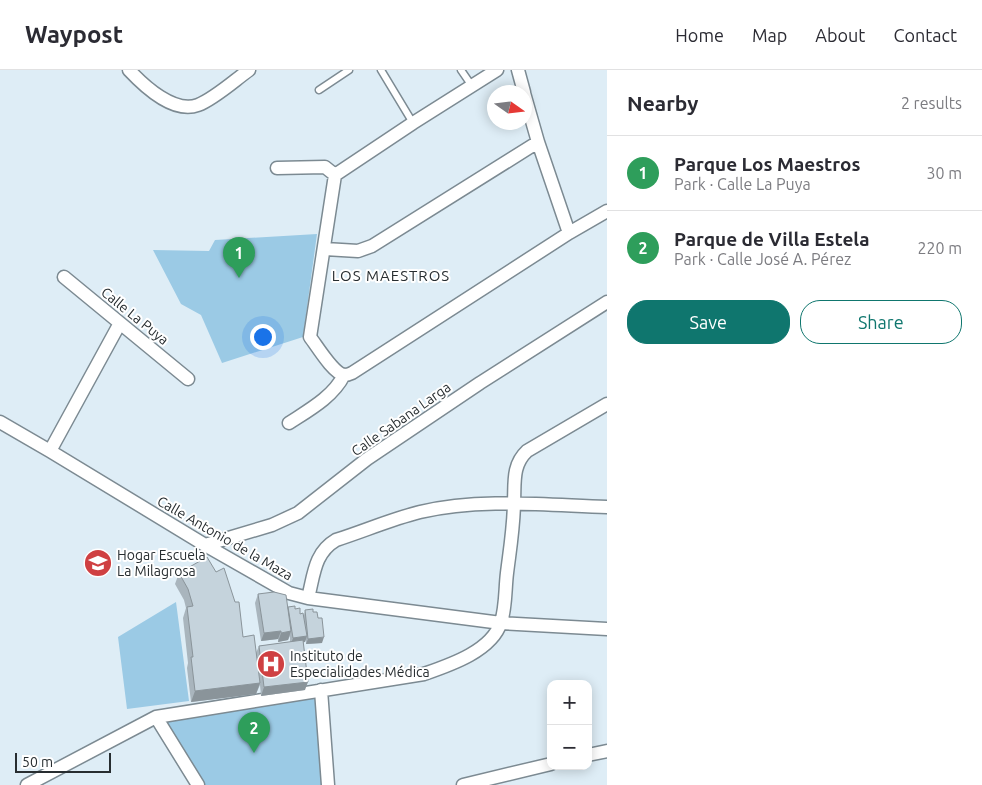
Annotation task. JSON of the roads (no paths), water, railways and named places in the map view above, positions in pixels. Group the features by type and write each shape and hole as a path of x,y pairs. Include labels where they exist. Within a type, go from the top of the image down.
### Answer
{"street":[{"path":"129,70 145,86 164,99 188,107 198,105 207,100 249,70"},
{"path":"497,70 413,122 335,175 310,337 330,364 336,371 344,374 360,369 568,233 607,211"},
{"path":"518,70 522,85"},
{"path":"532,121 568,233"},
{"path":"325,249 358,251 372,246 538,142"},
{"path":"277,168 325,167 335,175"},
{"name":"Calle La Puya","path":"64,277 188,379"},
{"name":"Calle Sabana Larga","path":"205,545 272,525 298,513 375,454 480,382 607,302"},
{"path":"50,450 120,323"},
{"path":"288,423 319,403 339,384 344,374"},
{"path":"27,785 156,717 424,674 465,658 482,647 496,633 501,623 514,504 516,467 522,456 607,404"},
{"name":"Calle Antonio de la Maza","path":"0,422 50,450 289,594 501,623 607,629"},
{"path":"308,598 318,559 322,551 336,540 419,512 460,505 514,504 607,507"},
{"path":"321,690 328,785"},
{"path":"156,717 198,785"},
{"path":"592,754 607,751"},
{"path":"463,785 547,765"}],"lane":[{"path":"319,90 349,70"},
{"path":"381,70 413,122"},
{"path":"461,70 472,86"}],"place":[{"name":"Parque Los Maestros","path":"239,278"},
{"name":"Hogar Escuela La Milagrosa","path":"98,563"},
{"name":"Instituto de Especialidades Médica","path":"271,664"},
{"name":"Parque de Villa Estela","path":"254,753"}],"district":[{"name":"LOS MAESTROS","path":"391,276"}]}
